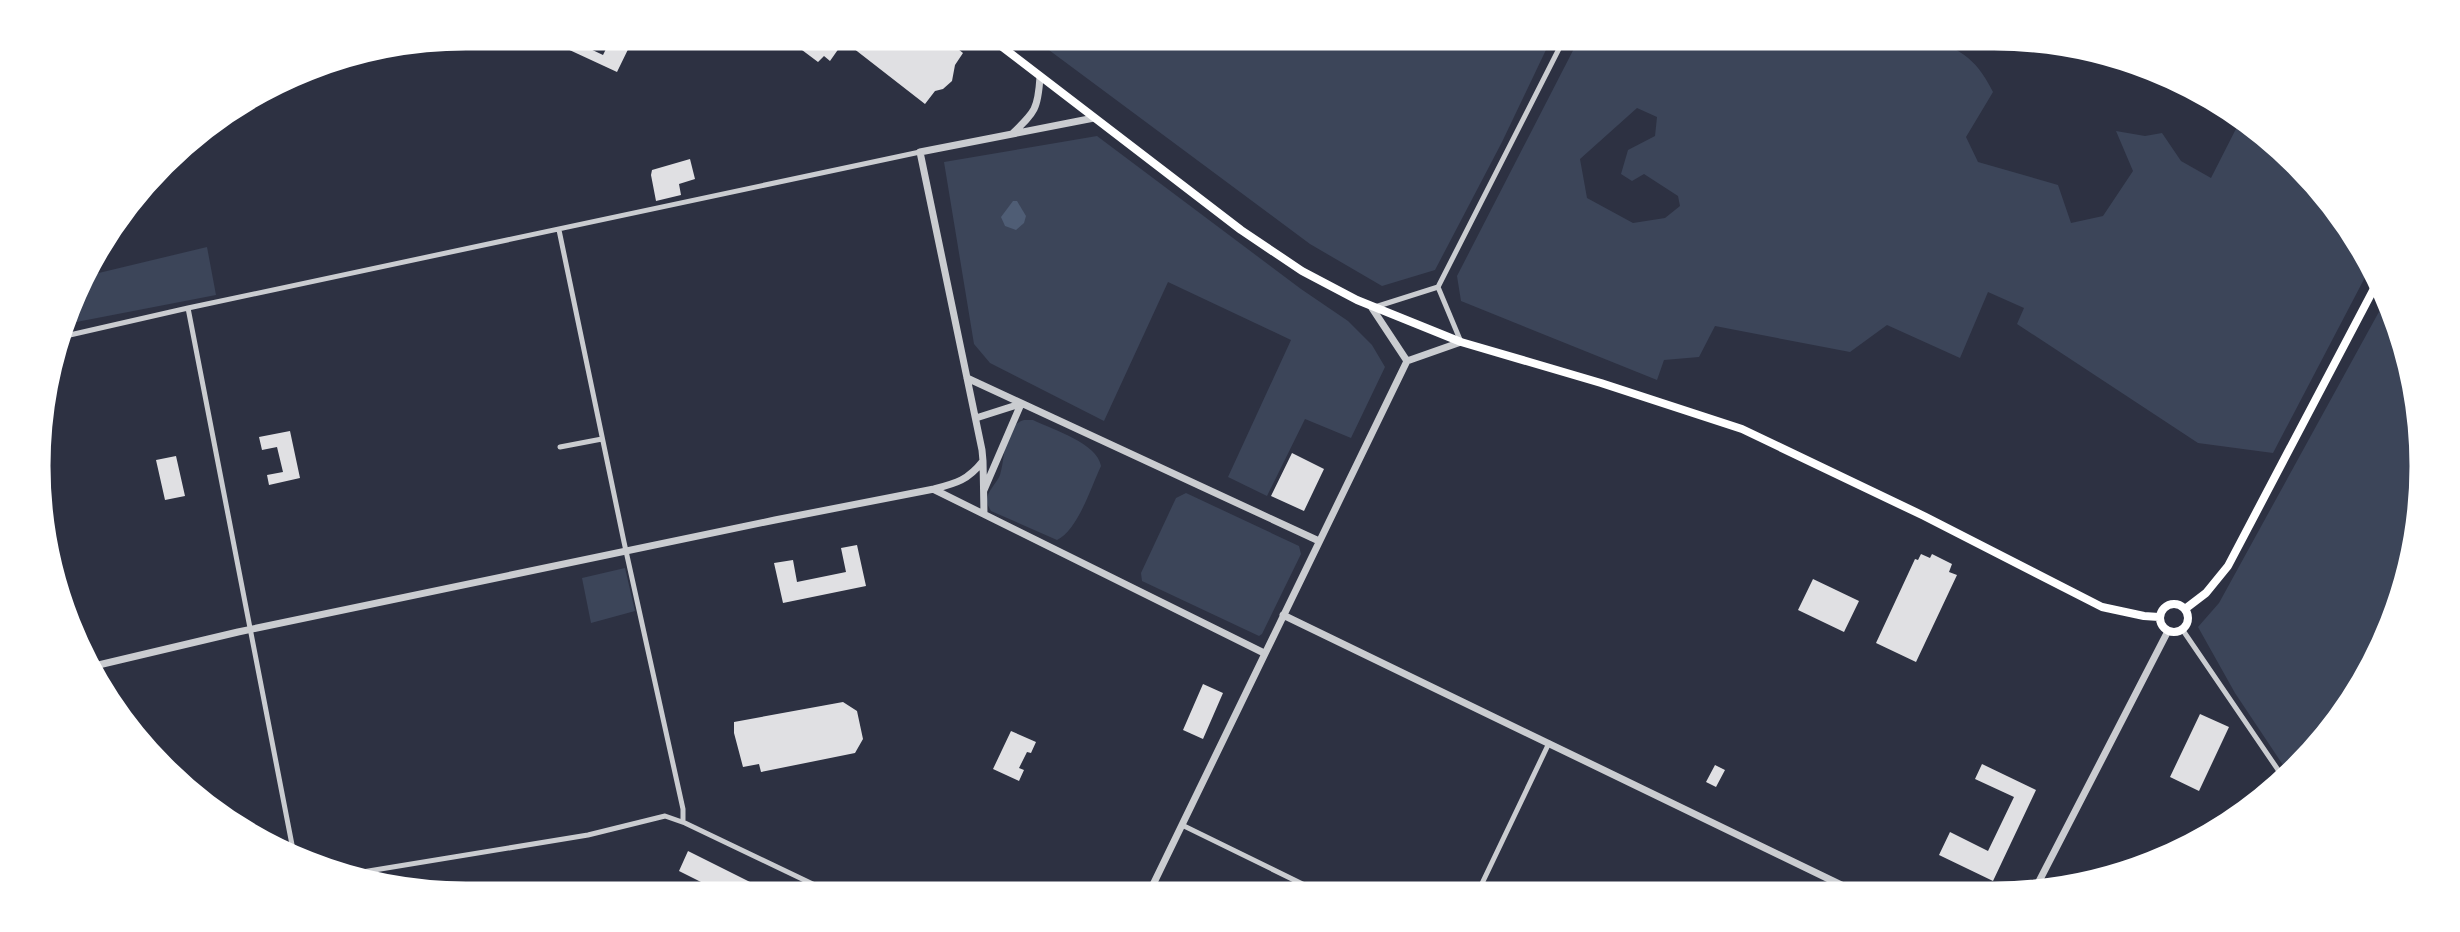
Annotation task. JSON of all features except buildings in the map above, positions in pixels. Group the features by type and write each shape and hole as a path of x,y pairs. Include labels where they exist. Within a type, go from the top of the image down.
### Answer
{"main road":[{"path":"1001,46 1241,230 1292,264 1372,307 1461,342 1601,383 1742,429 1924,516 2102,607 2160,617"},
{"path":"2185,609 2206,593 2228,566 2374,288"},
{"path":"2169,604 2185,609 2188,618 2182,629 2174,632 2162,626 2162,610 2169,604"}],"street":[{"path":"1407,361 1372,307 1438,287 1560,46"},
{"path":"1012,134 1034,113 1041,77"},
{"path":"67,336 920,152 1094,118"},
{"path":"920,152 982,450 984,514"},
{"path":"559,230 676,775 683,821"},
{"path":"1152,886 1407,361 1461,342 1438,287"},
{"path":"188,308 293,849"},
{"path":"967,378 1319,541"},
{"path":"976,418 1021,404"},
{"path":"984,490 1021,404"},
{"path":"560,447 602,439"},
{"path":"96,666 249,630 934,489 965,479 972,475 983,461"},
{"path":"934,489 1264,653"},
{"path":"1283,615 1843,886"},
{"path":"2182,629 2280,773"},
{"path":"2038,884 2168,631"},
{"path":"1481,886 1549,743"},
{"path":"359,873 588,835 665,816 683,821 817,886"},
{"path":"1182,825 1307,886"}],"shaded area":[{"path":"1043,46 1548,46 1502,142 1435,270 1382,286 1310,244"},
{"path":"1575,46 1948,46 1972,61 1993,92 1966,137 1978,162 2058,185 2071,223 2103,216 2133,171 2116,131 2145,136 2162,133 2181,161 2211,178 2239,124 2271,150 2310,189 2344,232 2367,273 2273,453 2198,443 2017,324 2024,308 1988,292 1960,358 1887,325 1850,352 1715,326 1699,357 1664,360 1657,380 1461,301 1457,276","holes":["1637,108 1657,117 1655,136 1628,150 1621,174 1632,181 1644,174 1678,196 1680,206 1665,218 1633,223 1587,198 1580,159"]},
{"path":"1097,136 1301,289 1348,321 1372,345 1385,367 1351,438 1305,419 1267,496 1228,477 1291,340 1168,282 1104,421 990,363 974,344 944,162"},
{"path":"1013,201 1017,201 1026,216 1024,223 1016,230 1005,226 1001,217"},
{"path":"207,247 216,295 71,323 92,275"},
{"path":"2382,306 2400,357 2414,438 2414,494 2406,548 2392,601 2358,676 2328,722 2285,768 2235,693 2198,627 2219,603"},
{"path":"1024,420 1033,420 1083,444 1098,458 1101,466 1078,518 1065,535 1057,540 991,511 987,503 989,493 1000,475 1008,436 1017,424"},
{"path":"1186,493 1299,546 1301,554 1259,636 1142,581 1141,573 1176,498"},
{"path":"625,568 635,611 591,623 582,578"}]}
